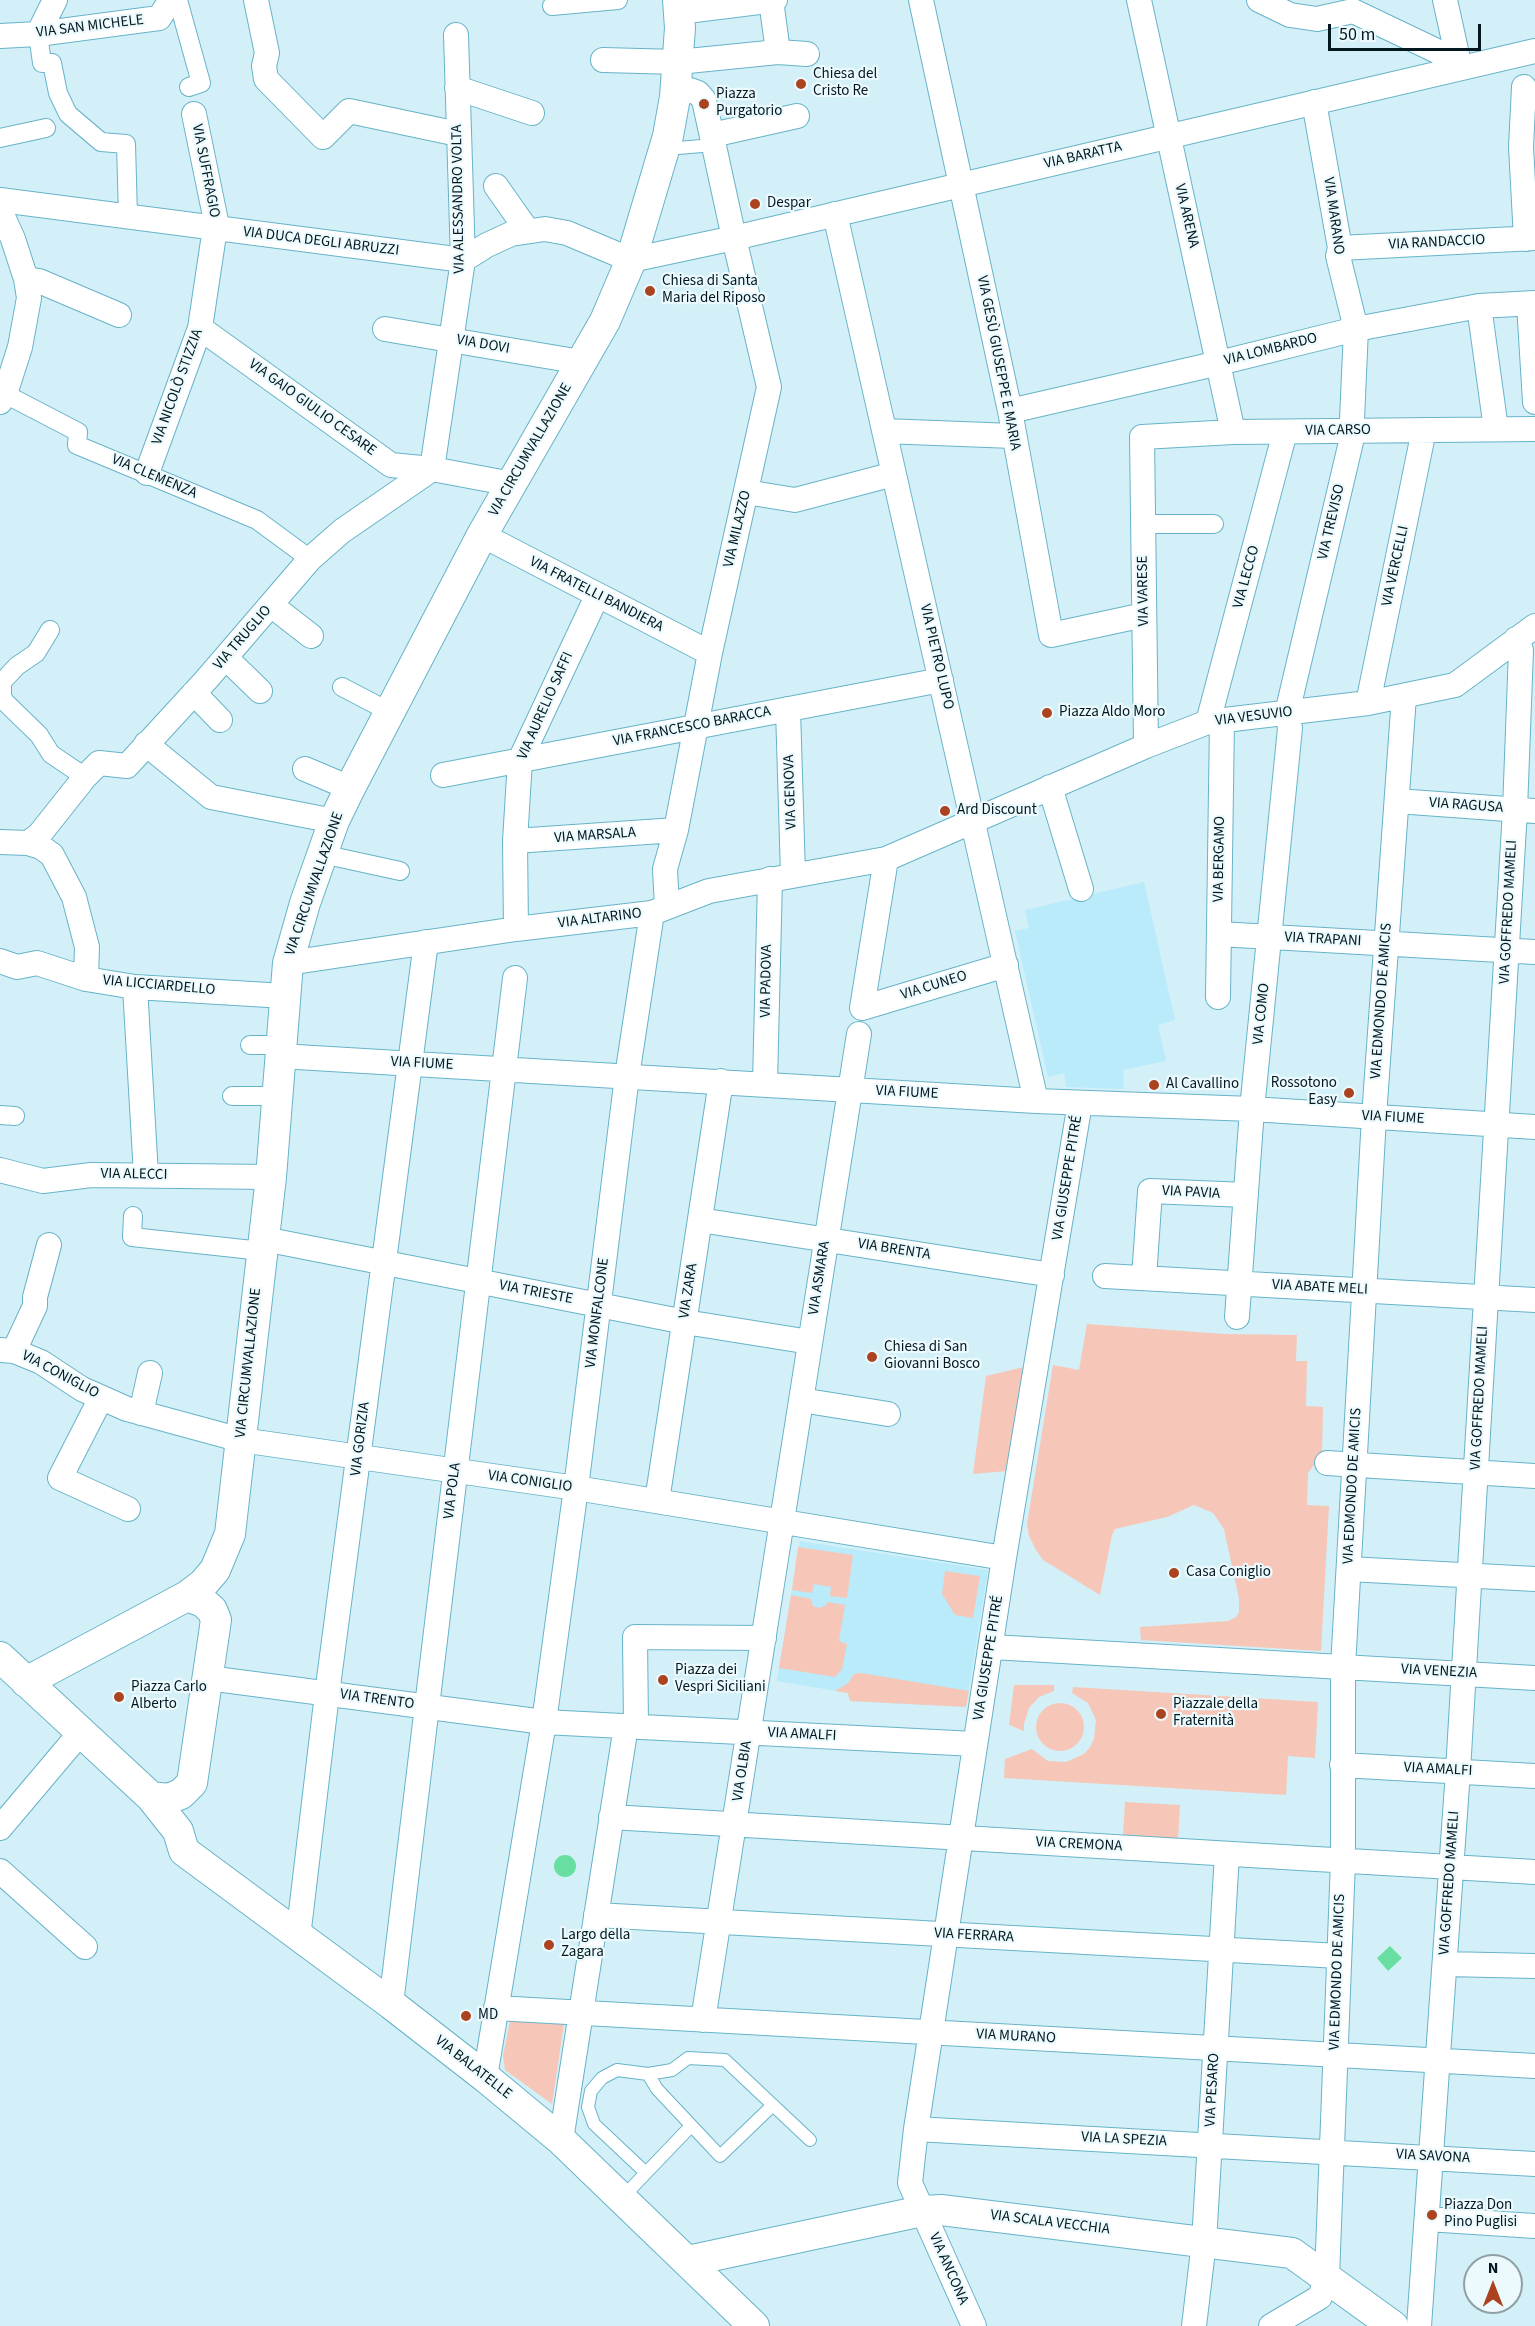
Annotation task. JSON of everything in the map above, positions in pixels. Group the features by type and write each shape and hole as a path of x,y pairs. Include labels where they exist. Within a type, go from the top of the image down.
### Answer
{"street":[{"path":"55,0 38,34 42,63 52,63 58,93 68,114 101,142 126,144 128,216"},
{"path":"256,0 267,53 264,66 266,79 323,137 349,111 458,134"},
{"path":"552,6 618,0"},
{"path":"678,56 679,6 773,0 778,52"},
{"name":"VIA GESÙ GIUSEPPE E MARIA","path":"921,0 1010,411 1051,635 1144,615"},
{"name":"VIA ARENA","path":"1139,0 1233,432"},
{"path":"1259,0 1290,15 1317,19 1353,11 1451,61"},
{"path":"1445,0 1451,61"},
{"path":"169,2 201,83 189,87"},
{"name":"VIA SAN MICHELE","path":"0,36 38,34 159,18 169,2"},
{"name":"VIA ALESSANDRO VOLTA","path":"432,469 464,260 456,35"},
{"name":"VIA BARATTA","path":"631,260 1314,102 1451,61 1500,59 1535,51"},
{"path":"603,60 778,52 807,54"},
{"name":"VIA CIRCUMVALLAZIONE","path":"187,1596 203,1584 215,1570 230,1534 271,1177 288,963 322,854 334,821 350,788 482,535 605,321 631,260 663,155 675,97 678,56"},
{"path":"1500,59 1529,84 1521,147 1530,239"},
{"path":"457,88 532,113"},
{"name":"VIA MILAZZO","path":"659,910 665,869 676,830 710,653 769,387 705,100 698,93 690,90 675,97"},
{"name":"VIA MARANO","path":"1314,102 1340,248 1338,256 1356,329"},
{"name":"VIA SUFFRAGIO","path":"194,114 215,228"},
{"path":"714,144 797,116"},
{"path":"0,138 46,128"},
{"path":"496,186 527,230"},
{"name":"VIA DUCA DEGLI ABRUZZI","path":"0,200 464,260"},
{"path":"0,210 13,239 26,279 29,298 25,329 7,364 2,398"},
{"name":"VIA PIETRO LUPO","path":"835,214 1036,1101"},
{"name":"VIA NICOLÒ STIZZIA","path":"147,473 200,328 215,228"},
{"path":"464,260 487,245 511,234 545,229 567,232 631,260"},
{"name":"VIA RANDACCIO","path":"1340,248 1530,239"},
{"path":"26,279 39,281 119,315"},
{"path":"1532,303 1535,402"},
{"name":"VIA LOMBARDO","path":"1010,411 1356,329 1479,306 1532,303"},
{"path":"1479,306 1496,429"},
{"name":"VIA GAIO GIULIO CESARE","path":"200,328 391,465 432,469"},
{"name":"VIA DOVI","path":"385,329 581,362"},
{"name":"VIA TREVISO","path":"1287,712 1351,442 1356,329"},
{"name":"VIA CLEMENZA","path":"2,398 78,432 77,445 257,520 310,559"},
{"name":"VIA CARSO","path":"1142,437 1233,432 1535,429"},
{"name":"VIA VERCELLI","path":"1368,703 1424,430"},
{"path":"884,431 1013,436"},
{"name":"VIA LECCO","path":"1215,721 1285,432"},
{"name":"VIA VARESE","path":"1142,437 1146,746"},
{"path":"432,469 512,484"},
{"name":"VIA TRUGLIO","path":"28,843 39,835 99,763 127,766 226,658 310,559 342,531 432,469"},
{"path":"746,492 795,500 894,474"},
{"path":"1143,524 1214,524"},
{"name":"VIA FRATELLI BANDIERA","path":"482,535 710,653"},
{"name":"VIA AURELIO SAFFI","path":"516,929 515,842 520,760 597,596"},
{"path":"271,605 310,636"},
{"path":"50,630 36,653 17,666 2,682 2,696 5,702 39,735 51,754 85,777"},
{"name":"VIA VESUVIO","path":"971,820 1146,746 1215,721 1368,703 1455,686 1525,632"},
{"name":"VIA GOFFREDO MAMELI","path":"1419,2326 1458,1771 1506,950 1525,810 1521,650 1525,632"},
{"path":"226,658 260,691"},
{"name":"VIA FRANCESCO BARACCA","path":"443,775 941,680"},
{"path":"342,687 390,712"},
{"path":"194,693 220,720"},
{"name":"VIA EDMONDO DE AMICIS","path":"1327,2277 1343,1861 1343,1667 1374,1118 1404,696"},
{"name":"VIA GENOVA","path":"781,877 788,709"},
{"name":"VIA COMO","path":"1237,1317 1252,1109 1290,728 1287,712"},
{"name":"VIA BERGAMO","path":"1215,721 1218,997"},
{"path":"146,744 211,797 334,821"},
{"path":"305,769 350,788"},
{"path":"1050,787 1082,889"},
{"name":"VIA RAGUSA","path":"1396,801 1525,810"},
{"name":"VIA ALTARINO","path":"288,963 659,910 709,891 886,859 971,820"},
{"name":"VIA MARSALA","path":"515,842 676,830"},
{"path":"0,842 28,843 41,847 52,855 74,897 87,947 86,979"},
{"path":"322,854 400,871"},
{"name":"VIA CUNEO","path":"886,859 862,1008 1006,964"},
{"name":"VIA PADOVA","path":"765,1083 781,877"},
{"name":"VIA MONFALCONE","path":"485,2077 576,1488 627,1076 659,910"},
{"name":"VIA TRAPANI","path":"1219,934 1535,952"},
{"name":"VIA GORIZIA","path":"298,1937 327,1694 426,942"},
{"name":"VIA LICCIARDELLO","path":"0,961 17,967 37,963 86,979 135,987 285,996"},
{"name":"VIA POLA","path":"391,2004 506,1069 515,978"},
{"path":"135,987 146,1175"},
{"name":"VIA ASMARA","path":"782,1522 858,1034"},
{"path":"250,1045 281,1051"},
{"name":"VIA FIUME","path":"281,1051 411,1064 765,1083 1036,1101 1252,1109 1535,1127"},
{"name":"VIA ZARA","path":"657,1501 721,1081"},
{"path":"232,1096 277,1096"},
{"name":"VIA GIUSEPPE PITRÉ","path":"922,2211 910,2183 916,2129 1004,1558 1080,1103"},
{"name":"VIA ALECCI","path":"0,1170 43,1181 91,1175 271,1177"},
{"name":"VIA PAVIA","path":"1144,1278 1150,1191 1246,1195"},
{"path":"133,1216 132,1237 263,1245"},
{"name":"VIA BRENTA","path":"700,1220 1052,1275"},
{"path":"7,1351 35,1306 35,1297 49,1245"},
{"name":"VIA TRIESTE","path":"263,1245 384,1262 685,1322 810,1342"},
{"name":"VIA ABATE MELI","path":"1105,1276 1535,1300"},
{"name":"VIA CONIGLIO","path":"7,1351 42,1362 82,1389 101,1398 141,1413 241,1440 576,1488 1004,1558"},
{"path":"141,1413 150,1372"},
{"path":"101,1398 60,1478 129,1509"},
{"path":"801,1400 888,1414"},
{"path":"1327,1463 1535,1476"},
{"name":"VIA OLBIA","path":"703,2020 782,1522"},
{"path":"1349,1569 1535,1579"},
{"path":"12,1668 187,1596 202,1602 212,1610 216,1620 214,1679 192,1783 178,1831"},
{"path":"561,2140 587,2014 617,1817 630,1726 635,1637 764,1638"},
{"name":"VIA VENEZIA","path":"992,1647 1535,1678"},
{"name":"VIA BALATELLE","path":"12,1668 76,1738 151,1797 178,1831 184,1851 391,2004 561,2140 754,2326"},
{"name":"VIA TRENTO","path":"214,1679 427,1707 630,1726"},
{"name":"VIA AMALFI","path":"630,1726 975,1744"},
{"path":"0,1828 76,1738"},
{"name":"VIA AMALFI","path":"1342,1765 1535,1776"},
{"path":"151,1797 168,1799 181,1794 192,1783"},
{"name":"VIA CREMONA","path":"617,1817 1535,1872"},
{"name":"VIA PESARO","path":"1194,2326 1204,2242 1227,1854"},
{"path":"0,1871 85,1947"},
{"name":"VIA FERRARA","path":"602,1916 1339,1956"},
{"path":"1445,1964 1535,1966"},
{"name":"VIA MURANO","path":"496,2008 1535,2066"},
{"name":"VIA LA SPEZIA","path":"916,2129 1332,2152"},
{"name":"VIA SAVONA","path":"1332,2152 1535,2164"},
{"name":"VIA SCALA VECCHIA","path":"688,2261 922,2211 941,2210 1292,2253 1393,2326"},
{"name":"VIA ANCONA","path":"922,2211 974,2326"},
{"path":"1427,2219 1535,2226"},
{"path":"1271,2326 1320,2297 1327,2277"}],"lane":[{"path":"663,155 714,144"},
{"path":"646,2173 594,2124 588,2107 591,2091 602,2078 617,2070 648,2074 672,2070 687,2058 726,2060 810,2140"},
{"path":"648,2074 657,2089 720,2156 773,2105"},
{"path":"622,2198 691,2126"}],"shaded area":[{"path":"1144,882 1175,1020 1158,1025 1166,1061 1123,1070 1124,1089 1066,1087 1064,1073 1048,1077 1015,931 1029,928 1025,910"},
{"path":"1087,1324 1224,1334 1297,1335 1296,1361 1307,1361 1306,1406 1323,1407 1322,1454 1308,1473 1307,1505 1329,1506 1321,1651 1141,1640 1140,1627 1228,1621 1236,1617 1239,1612 1239,1599 1224,1529 1213,1513 1194,1505 1167,1517 1115,1529 1100,1595 1043,1560 1029,1536 1027,1524 1053,1365 1079,1370"},
{"path":"1024,1367 1007,1471 973,1474 986,1376"},
{"path":"800,1541 988,1570 966,1707 850,1701 848,1693 777,1681"},
{"path":"798,1547 853,1555 847,1598 830,1596 831,1587 814,1584 812,1593 792,1590"},
{"path":"945,1571 980,1576 973,1618 955,1615 942,1594"},
{"path":"791,1595 811,1599 813,1606 819,1608 828,1602 845,1605 839,1641 847,1644 842,1669 835,1677 779,1668"},
{"path":"861,1673 969,1691 966,1707 850,1701 848,1693 835,1691 848,1683 854,1674"},
{"path":"1014,1685 1054,1685 1054,1691 1039,1697 1029,1708 1024,1731 1009,1725"},
{"path":"1073,1687 1318,1702 1315,1758 1288,1756 1286,1795 1004,1778 1005,1759 1032,1749 1048,1761 1066,1762 1084,1754 1090,1747 1094,1739 1096,1720 1088,1703 1072,1693"},
{"path":"1060,1703 1077,1710 1084,1727 1077,1744 1060,1751 1043,1744 1036,1727 1043,1710"},
{"path":"1125,1802 1180,1805 1178,1839 1123,1835"},
{"path":"561,1855 569,1855 576,1862 576,1870 569,1877 561,1877 554,1870 554,1862"},
{"path":"1390,1946 1402,1958 1388,1971 1377,1958"},
{"path":"510,2021 564,2024 552,2104 505,2070 503,2056"}],"place":[{"name":"Chiesa del Cristo Re","path":"801,84"},
{"name":"Piazza Purgatorio","path":"704,104"},
{"name":"Despar","path":"755,204"},
{"name":"Chiesa di Santa Maria del Riposo","path":"650,291"},
{"name":"Piazza Aldo Moro","path":"1047,713"},
{"name":"Ard Discount","path":"945,811"},
{"name":"Al Cavallino","path":"1154,1085"},
{"name":"Rossotono Easy","path":"1349,1093"},
{"name":"Chiesa di San Giovanni Bosco","path":"872,1357"},
{"name":"Casa Coniglio","path":"1174,1573"},
{"name":"Piazza dei Vespri Siciliani","path":"663,1680"},
{"name":"Piazza Carlo Alberto","path":"119,1697"},
{"name":"Piazzale della Fraternità","path":"1161,1714"},
{"name":"Largo della Zagara","path":"549,1945"},
{"name":"MD","path":"466,2016"},
{"name":"Piazza Don Pino Puglisi","path":"1432,2215"}]}
